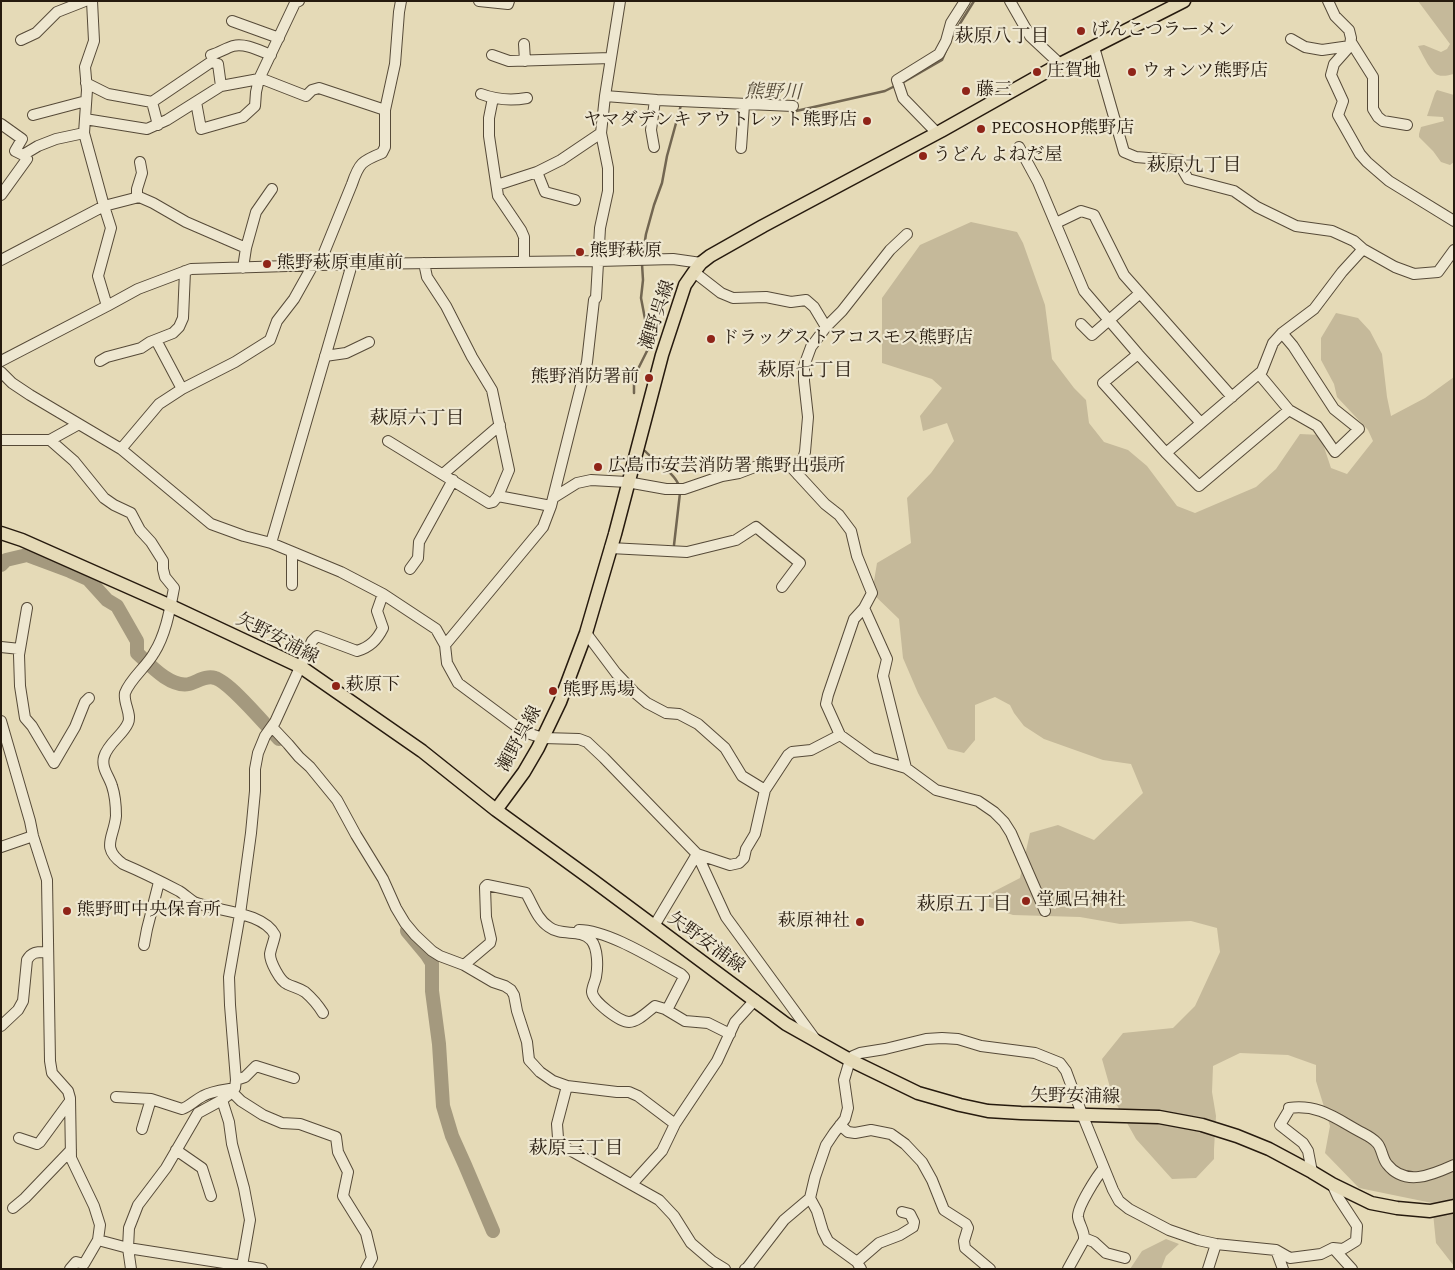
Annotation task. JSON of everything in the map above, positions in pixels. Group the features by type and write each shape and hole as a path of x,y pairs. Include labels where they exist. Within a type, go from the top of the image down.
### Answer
{"main road":[{"name":"瀬野呉線","path":"496,810 524,772 543,738 560,702 586,633 662,355 685,285 698,268 710,256 763,226 937,133 1060,64 1184,1"},
{"name":"矢野安浦線","path":"1,533 22,540 171,606 301,667 422,751 496,810 591,878 786,1024 850,1060 918,1093 988,1111 1159,1116 1202,1125 1269,1149 1371,1203 1430,1211 1454,1206"}],"street":[{"path":"21,40 36,33 57,12 86,1"},
{"path":"92,1 94,41 85,67 86,101 84,133 111,228 98,276 107,306"},
{"path":"196,102 201,129 243,117 255,106 256,92 260,79 296,3 299,1"},
{"path":"121,449 159,404 182,389 235,362 270,340 277,321 316,265 357,170 366,159 382,153 385,147 385,110 395,64 401,1"},
{"path":"479,1 508,4 509,1"},
{"path":"445,645 543,527 552,502 587,362 588,342 594,300 596,298 600,228 608,191 608,168 601,133 620,1"},
{"path":"937,133 903,98 897,80 939,54 946,41 951,23 965,1"},
{"path":"1010,1 1030,36 1060,64"},
{"path":"1328,1 1335,16 1349,30 1352,38 1350,44 1334,64 1331,75 1343,101 1338,115 1353,142 1367,162 1389,181 1454,221"},
{"path":"232,21 279,38"},
{"path":"1291,39 1305,47 1322,50 1350,44"},
{"path":"524,44 524,61"},
{"path":"1350,44 1373,77 1373,109 1378,117 1383,121 1407,125"},
{"path":"211,54 232,46 242,45 271,55"},
{"path":"1094,47 1124,152 1136,157 1173,160 1180,165 1188,179 1234,191 1257,207 1296,226 1332,231 1354,240 1364,249 1395,267 1414,274 1438,272 1454,250"},
{"path":"492,55 509,61 611,58"},
{"path":"86,83 108,94 152,102 212,62 218,64 222,86"},
{"path":"85,120 148,129 158,125 222,86 260,79 306,96 312,90 319,88 385,110"},
{"path":"482,94 493,98 514,100 527,98"},
{"path":"605,96 744,105 794,106"},
{"path":"493,98 489,118 489,136 498,196 524,237 524,262"},
{"path":"654,147 651,130 655,100"},
{"path":"33,115 86,101"},
{"path":"152,102 158,125"},
{"path":"741,148 744,105"},
{"path":"1,124 22,139 15,151 27,159 1,195"},
{"path":"23,155 56,138 84,133"},
{"path":"497,185 537,172 561,160 601,133"},
{"path":"1018,147 1038,182 1084,291 1138,354 1202,423"},
{"path":"139,197 137,189 142,173 140,162"},
{"path":"537,172 545,192 575,200"},
{"path":"244,268 246,248 256,212 272,189"},
{"path":"1,260 104,206 139,197 153,202 186,222 246,248"},
{"path":"1056,223 1081,211 1094,216 1124,275 1232,397"},
{"path":"798,475 805,452 808,417 804,366 811,347 826,327 842,312 890,250 906,234"},
{"path":"1166,452 1262,371 1273,343 1282,333 1314,309 1342,272 1364,249"},
{"path":"1,361 138,288 191,269 352,264 598,262 672,259 698,268 721,293 733,298 766,296 791,302 806,300 814,307 826,327"},
{"path":"388,441 489,503 493,502 498,496 509,470 492,390 472,357 446,306 427,277 424,263"},
{"path":"271,543 352,264"},
{"path":"100,362 107,357 141,348 173,333 179,327 183,318 185,271"},
{"path":"1081,324 1092,335 1140,294"},
{"path":"1259,374 1289,410 1317,426 1335,452 1359,429 1334,409 1294,346 1282,333"},
{"path":"156,340 182,389"},
{"path":"325,356 346,352 369,342"},
{"path":"1138,354 1103,383 1199,486 1289,410"},
{"path":"1,372 12,383 30,395 121,449 210,524 271,543 341,572 383,594 436,629 445,645 447,663 458,683 524,732 543,738 579,739 586,742 604,758 697,854 726,917 817,1042"},
{"path":"1,440 50,440 79,424"},
{"path":"443,474 500,425"},
{"path":"50,440 74,461 104,498 131,513 140,530 164,561 163,569 174,588 164,630 154,653 124,695 128,723 107,749 103,762 112,785 116,814 109,844 110,850 123,864 181,892 194,901 246,915 272,930 275,935 270,952 271,959 282,981 295,986 307,994 323,1013"},
{"path":"498,496 552,502 578,483 591,480 627,482 666,489 684,489 768,462 791,467 825,504 839,515 851,531 857,556 872,593 864,608 854,619 828,695 826,704 840,735 872,758 906,768 936,790 978,801 994,812 1011,833 1045,911"},
{"path":"410,570 418,558 419,542 453,480"},
{"path":"610,548 687,552 736,540 756,527 800,564 782,587"},
{"path":"292,552 292,586"},
{"path":"376,1269 366,1233 343,1196 348,1172 338,1152 336,1137 300,1124 282,1123 241,1101 234,1087 229,977 252,826 255,770 258,754 265,736 272,727 316,636 357,651 367,648 379,635 382,628 377,611 383,594"},
{"path":"27,608 19,655 20,686 25,718 32,726 54,763 75,727 85,702 89,698"},
{"path":"864,608 887,659 883,676 906,768"},
{"path":"586,633 616,673 634,692 647,703 666,713 679,714 698,724 725,748 742,776 764,790"},
{"path":"1,647 20,649"},
{"path":"1,721 47,880 50,1061 52,1073 68,1091 70,1101 71,1158 99,1218 100,1225 98,1240 82,1267 76,1262 70,1269"},
{"path":"272,727 337,800 383,879 396,908 410,928 432,951 440,956 464,965 511,990 527,1042 529,1060 540,1072 553,1081 567,1086 629,1092 638,1096 675,1124"},
{"path":"697,854 730,865 739,863 744,858 746,849 755,834 764,790 788,755 792,752 811,750 840,735"},
{"path":"1,847 33,836"},
{"path":"654,926 697,854"},
{"path":"144,945 159,882"},
{"path":"464,965 490,944 491,939 486,917 484,887 487,885 526,893 540,919 550,928 560,933 585,935 593,942 597,965 592,992 595,998 610,1013 630,1022 655,1006 668,1010 685,1021 708,1023 730,1034"},
{"path":"577,933 579,930 585,930 603,935 628,945 681,974 684,977 668,1010"},
{"path":"1,1026 18,1010 23,1001 27,960 30,955 34,952 48,952"},
{"path":"632,1184 662,1151 675,1124 717,1061 736,1022 755,1000"},
{"path":"746,1269 784,1220 810,1198 826,1144 845,1119 848,1108 844,1080 853,1056 926,1039 958,1039 981,1046 1035,1053 1060,1063 1066,1071 1119,1201 1129,1209 1169,1230 1216,1244 1276,1250 1290,1258 1321,1254 1333,1248 1343,1249 1356,1241 1356,1226 1332,1184"},
{"path":"131,1269 128,1248 129,1228 138,1205 166,1168 198,1113 222,1100 256,1066 294,1078"},
{"path":"567,1086 557,1124 558,1138 568,1149 659,1200 674,1216 690,1243 724,1269"},
{"path":"116,1097 152,1099 182,1109 209,1093 234,1087"},
{"path":"142,1129 152,1099"},
{"path":"222,1100 229,1122 232,1144 244,1188 250,1220 242,1266"},
{"path":"19,1138 37,1144 40,1142 70,1101"},
{"path":"1312,1172 1308,1151 1303,1143 1280,1125 1289,1108 1300,1107 1325,1112 1367,1135 1377,1143 1386,1163 1400,1175 1407,1178 1423,1176 1454,1165"},
{"path":"840,1126 848,1132 855,1133 870,1130 891,1134 906,1144 922,1162 932,1180 944,1210 966,1224 968,1228 964,1240 966,1248 990,1269"},
{"path":"13,1208 71,1150"},
{"path":"176,1150 202,1168 211,1196"},
{"path":"1068,1269 1084,1238 1078,1219 1078,1212 1096,1177 1104,1168"},
{"path":"810,1198 828,1241 859,1266 879,1243 913,1227 914,1222 910,1214 902,1212"},
{"path":"1084,1238 1094,1242 1106,1254 1125,1258"},
{"path":"98,1240 128,1248 262,1269"},
{"path":"1208,1269 1216,1244"},
{"path":"1333,1248 1352,1269"},
{"path":"1276,1250 1283,1269"},
{"path":"366,1269 372,1258"}],"shaded area":[{"path":"1418,1 1454,1 1454,74 1442,76 1435,73 1418,46 1424,45 1441,52 1447,49 1450,44"},
{"path":"1437,90 1454,95 1454,162 1450,165 1441,162 1419,137 1421,127 1444,121 1443,117 1427,116"},
{"path":"971,222 1017,232 1023,243 1045,305 1052,359 1074,388 1086,400 1089,423 1104,442 1128,450 1147,466 1177,506 1195,513 1256,487 1276,469 1300,434 1320,435 1331,468 1347,474 1373,441 1368,430 1337,397 1334,384 1321,360 1321,338 1336,313 1358,318 1370,331 1382,354 1391,416 1425,398 1454,377 1454,1266 1436,1243 1432,1203 1359,1188 1325,1153 1330,1126 1316,1081 1316,1065 1288,1055 1240,1053 1213,1066 1212,1092 1216,1116 1214,1159 1196,1178 1172,1179 1136,1139 1113,1098 1102,1059 1123,1033 1173,1028 1195,1006 1220,952 1217,928 1191,921 1120,924 1080,917 1013,915 989,907 989,894 1020,878 1030,833 1058,825 1094,840 1143,793 1131,764 1103,760 1044,739 1024,726 1010,705 995,697 975,705 975,740 964,753 948,749 918,693 903,658 899,619 872,593 877,563 911,543 907,498 931,473 954,441 947,423 923,431 920,416 942,388 932,379 882,363 882,298 920,245"},
{"path":"1166,1239 1179,1244 1166,1256 1161,1269 1130,1269 1142,1251"}],"waterway":[{"name":"熊野川","path":"951,38 974,1"},
{"name":"熊野川","path":"902,83 942,60 947,48"},
{"name":"熊野川","path":"789,111 885,91 897,85"},
{"name":"熊野川","path":"643,253 646,234 662,183 667,156 681,105"},
{"name":"熊野川","path":"634,393 634,377 650,345 641,298 642,264"},
{"name":"熊野川","path":"645,451 669,472 679,486"},
{"name":"熊野川","path":"674,545 680,493"},
{"path":"1,565 6,560 27,555 88,579 107,600 117,606 137,641 137,653 154,669 167,679 182,684 189,684 208,677 222,681 230,687 279,739"},
{"path":"407,931 432,963 432,991 439,1044 443,1106 452,1136 493,1231"}],"place":[{"name":"げんこつラーメン","path":"1081,31"},
{"name":"庄賀地","path":"1037,72"},
{"name":"ウォンツ熊野店","path":"1132,72"},
{"name":"藤三","path":"966,91"},
{"name":"ヤマダデンキ アウトレット熊野店","path":"867,121"},
{"name":"PECOSHOP熊野店","path":"981,129"},
{"name":"うどん よねだ屋","path":"923,156"},
{"name":"熊野萩原","path":"580,252"},
{"name":"熊野萩原車庫前","path":"267,264"},
{"name":"ドラッグストアコスモス熊野店","path":"711,339"},
{"name":"熊野消防署前","path":"649,378"},
{"name":"広島市安芸消防署 熊野出張所","path":"598,467"},
{"name":"萩原下","path":"336,686"},
{"name":"熊野馬場","path":"553,691"},
{"name":"堂風呂神社","path":"1026,901"},
{"name":"熊野町中央保育所","path":"67,911"},
{"name":"萩原神社","path":"860,922"}],"district":[{"name":"萩原八丁目","path":"1002,37"},
{"name":"萩原九丁目","path":"1194,166"},
{"name":"萩原七丁目","path":"805,371"},
{"name":"萩原六丁目","path":"417,419"},
{"name":"萩原五丁目","path":"964,905"},
{"name":"萩原三丁目","path":"576,1149"}]}
